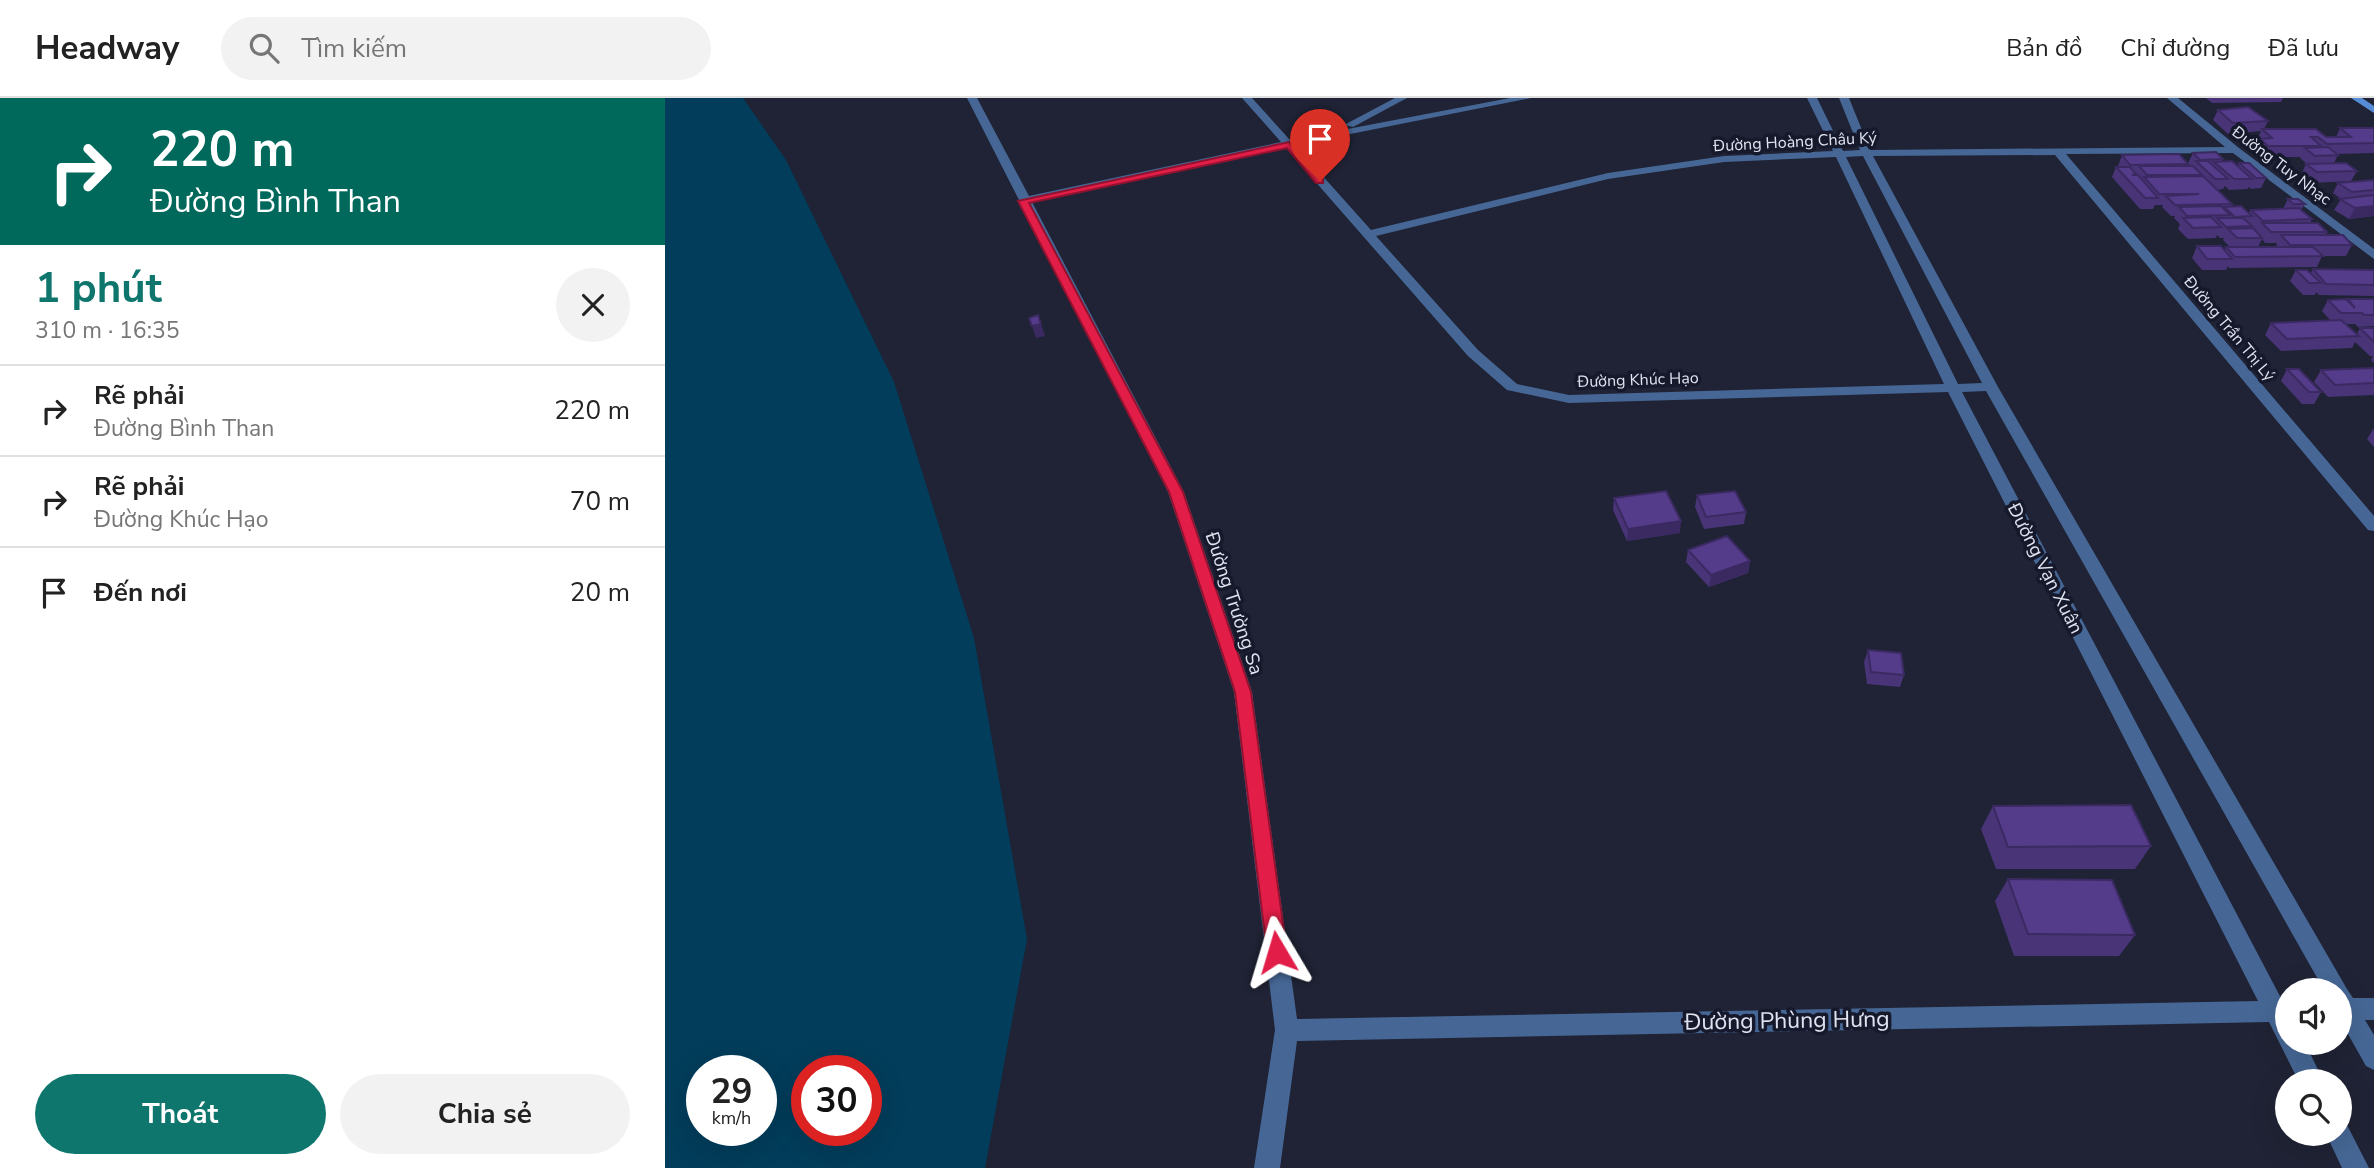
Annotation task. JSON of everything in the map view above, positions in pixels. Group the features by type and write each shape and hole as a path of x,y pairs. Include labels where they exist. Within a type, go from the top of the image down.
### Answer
{"main road":[{"path":"2356,98 2374,110"}],"street":[{"name":"Đường Trường Sa","path":"972,98 1176,492 1243,692 1287,1030 1267,1168"},
{"name":"Đường Khúc Hạo","path":"1247,98 1473,353 1512,387 1569,399 1991,387"},
{"path":"1328,135 1402,98"},
{"path":"1023,201 1328,135 1527,98"},
{"name":"Đường Vạn Xuân","path":"1812,98 1953,388 2275,1000"},
{"name":"Đường Vạn Xuân","path":"1844,98 1866,153 1991,387 2328,978"},
{"name":"Đường Tuy Nhạc","path":"2172,98 2235,150 2374,255"},
{"name":"Đường Hoàng Châu Ký","path":"1366,235 1651,168 1724,159 1838,153 2235,150"},
{"name":"Đường Trần Thị Lý","path":"2058,152 2374,526"},
{"path":"2352,1004 2374,1009"},
{"name":"Đường Phùng Hưng","path":"1287,1030 2275,1011"},
{"name":"Đường Vạn Xuân","path":"2352,1020 2374,1059"},
{"path":"2344,1146 2355,1168"}],"water":[{"path":"665,98 743,98 786,160 894,382 974,638 1027,939 985,1168 665,1168"}],"building":[{"path":"2248,107 2268,121 2233,123 2218,110"},
{"path":"2340,128 2374,128 2374,143 2327,144 2318,137 2311,137 2321,146 2268,146 2260,139 2272,138 2262,129 2316,129 2326,137 2351,137"},
{"path":"2328,147 2338,155 2315,156 2305,148"},
{"path":"2216,152 2223,159 2200,160 2193,153"},
{"path":"2179,154 2188,164 2130,165 2122,155"},
{"path":"2196,161 2208,161 2228,179 2215,179"},
{"path":"2232,161 2252,179 2234,179 2214,162"},
{"path":"2239,163 2249,163 2266,178 2256,178"},
{"path":"2346,163 2357,171 2317,172 2306,164"},
{"path":"2139,166 2193,166 2202,175 2147,175"},
{"path":"2116,167 2130,167 2136,174 2132,175 2138,175 2158,198 2145,198"},
{"path":"2203,176 2232,204 2175,205 2166,196 2199,194 2159,194 2144,177"},
{"path":"2374,180 2374,190 2352,192 2338,183"},
{"path":"2374,195 2374,206 2355,208 2340,199"},
{"path":"2288,199 2298,199 2305,204 2293,204"},
{"path":"2221,206 2230,215 2187,216 2179,207"},
{"path":"2241,206 2252,216 2235,217 2224,207"},
{"path":"2299,208 2312,219 2263,221 2251,210"},
{"path":"2211,217 2221,227 2193,228 2183,218"},
{"path":"2217,218 2243,218 2252,226 2226,227"},
{"path":"2262,223 2318,223 2327,232 2271,232"},
{"path":"2253,228 2262,238 2237,238 2228,229"},
{"path":"2281,235 2343,235 2352,245 2290,245"},
{"path":"2197,246 2221,246 2232,259 2207,259"},
{"path":"2226,247 2313,247 2323,256 2235,257"},
{"path":"2313,269 2374,270 2374,285 2326,284"},
{"path":"2296,270 2307,270 2321,283 2309,283"},
{"path":"2346,299 2355,308 2348,299 2374,299 2374,315 2341,313 2328,300"},
{"path":"1038,315 1041,324 1032,326 1029,318"},
{"path":"2341,320 2359,336 2287,339 2271,323"},
{"path":"2360,328 2374,328 2374,342"},
{"path":"2374,368 2374,383 2335,385 2321,370"},
{"path":"2287,369 2299,369 2321,392 2309,392"},
{"path":"1666,491 1681,521 1628,529 1614,498"},
{"path":"1735,491 1746,512 1706,517 1697,495"},
{"path":"1727,536 1750,561 1711,575 1688,550"},
{"path":"1868,650 1901,653 1904,675 1871,672"},
{"path":"2131,805 2151,846 2008,847 1993,806"},
{"path":"2008,879 2112,880 2135,935 2028,934"}],"route":[{"path":"1277,952 1243,692 1176,492 1023,201 1289,145 1320,181"}]}
